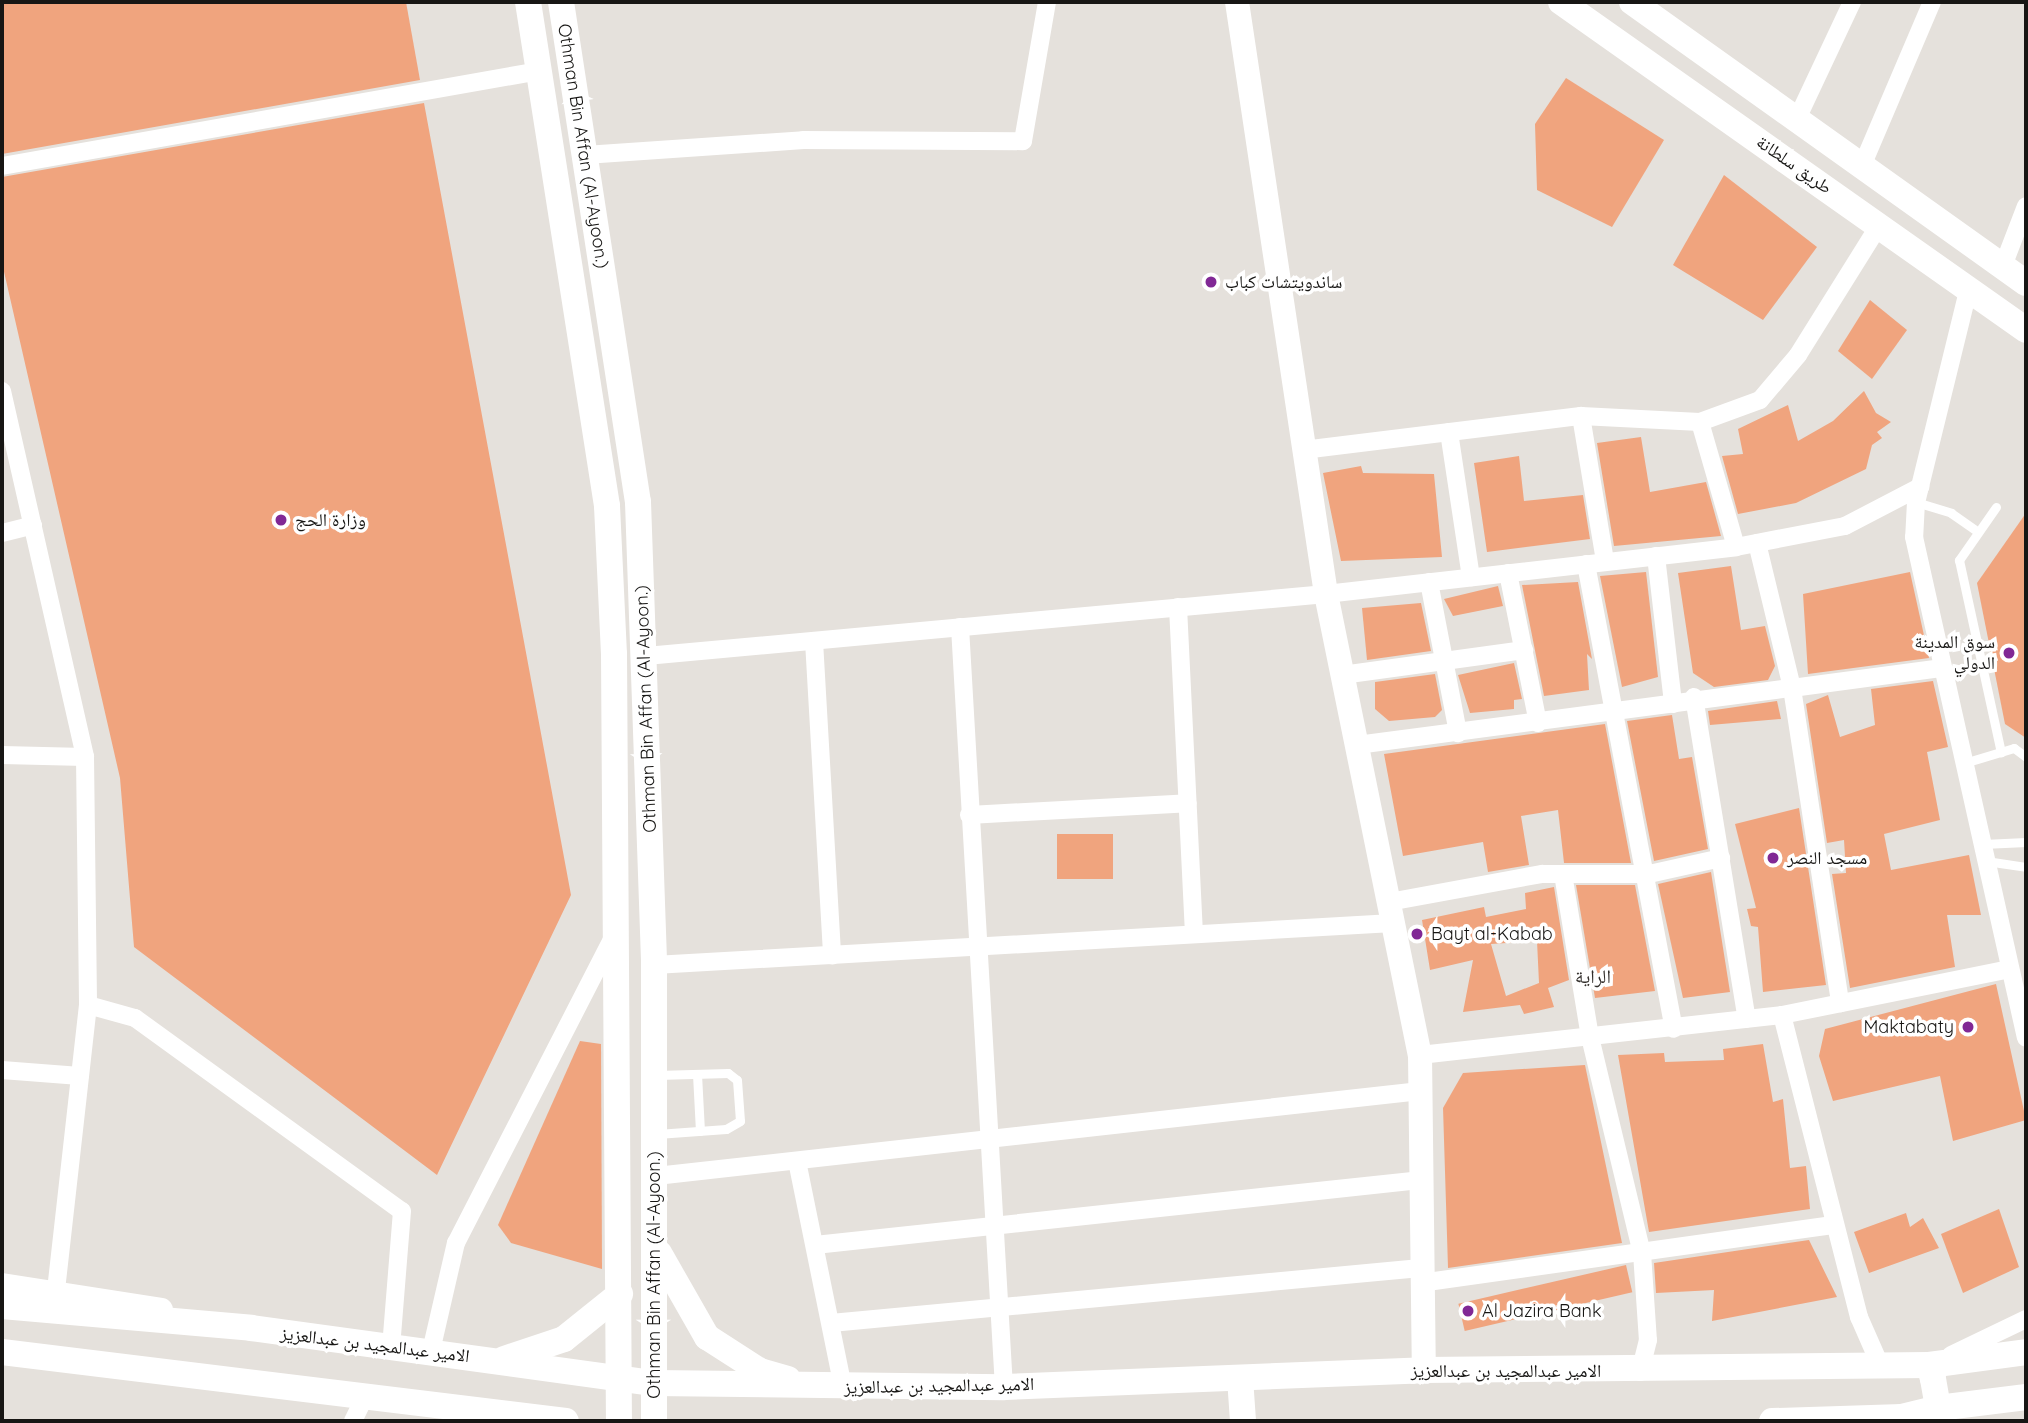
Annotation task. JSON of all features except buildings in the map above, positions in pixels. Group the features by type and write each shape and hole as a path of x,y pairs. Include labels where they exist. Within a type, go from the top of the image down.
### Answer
{"main road":[{"name":"Othman Bin Affan (Al-Ayoon.)","path":"528,2 607,506 617,929 619,1421"},
{"name":"Othman Bin Affan (Al-Ayoon.)","path":"561,2 638,502 646,656 654,965 657,1247 654,1421"},
{"name":"طريق سلطانة","path":"1561,2 1880,224 2026,330"},
{"path":"1632,2 2026,283"},
{"path":"657,1247 708,1337 760,1370 817,1388"},
{"path":"498,1361 564,1339 620,1294"},
{"name":"الامير عبدالمجيد بن عبدالعزيز","path":"2,1306 251,1328 653,1383 817,1388 1004,1387 1424,1370 1640,1372 1881,1367 1928,1365 2026,1352"},
{"path":"2,1352 365,1396 507,1417 566,1421"},
{"path":"1928,1365 1938,1408"},
{"path":"1240,1378 1243,1421"},
{"path":"1772,1421 1902,1419 1938,1408 2026,1396"}],"street":[{"path":"585,155 803,140 1023,141 1047,2"},
{"path":"1237,2 1326,594 1420,1055 1420,1275 1424,1370"},
{"path":"1797,119 1852,2"},
{"path":"1862,166 1932,2"},
{"path":"2,166 539,71"},
{"path":"2003,266 2026,206"},
{"path":"1303,450 1581,415 1700,422 1760,400 1798,355 1880,224"},
{"path":"1969,287 1918,494 1914,537 2006,970 2026,1038"},
{"path":"2,391 7,433 33,525 85,757 88,1005 56,1290"},
{"path":"1581,415 1605,561"},
{"path":"1700,422 1736,547"},
{"path":"1449,432 1471,577"},
{"path":"646,656 1326,594 1736,547 1845,526 1918,494"},
{"path":"2,533 33,525"},
{"path":"1757,543 1793,688 1840,1003"},
{"path":"1656,556 1673,704"},
{"path":"1586,564 1649,874 1674,1029"},
{"path":"1508,573 1538,723"},
{"path":"1429,582 1458,733"},
{"path":"1178,607 1194,934"},
{"path":"960,627 975,947 1004,1387"},
{"path":"814,641 832,955"},
{"path":"1342,675 1524,650"},
{"path":"1357,745 1618,714 1673,704 1694,697 1793,688 1941,668"},
{"path":"1694,697 1747,1019"},
{"path":"2,755 85,757"},
{"path":"969,815 1188,803"},
{"path":"654,965 1194,934 1391,913 1563,874 1649,874 1721,858"},
{"path":"1563,874 1590,1037 1642,1253 1648,1340 1640,1372"},
{"path":"430,1351 456,1244 617,929"},
{"path":"1420,1055 1782,1015 2006,970"},
{"path":"88,1005 135,1018 402,1211 391,1347"},
{"path":"1782,1015 1833,1225 1859,1317 1881,1367"},
{"path":"2,1070 80,1076"},
{"path":"656,1176 1420,1091"},
{"path":"797,1161 843,1387"},
{"path":"815,1245 994,1228 1420,1180"},
{"path":"831,1323 999,1304 1420,1275 1642,1253 1833,1225"},
{"path":"2,1285 56,1290 251,1328"},
{"path":"1928,1365 2026,1319"},
{"path":"353,1421 365,1396"}],"lane":[{"path":"1918,494 1978,532"},
{"path":"1996,507 1959,560 2001,752"},
{"path":"1962,764 2014,748 2026,757"},
{"path":"1982,853 2026,842"},
{"path":"1982,853 2026,867"},
{"path":"697,1074 700,1131"},
{"path":"655,1075 733,1076 739,1107 735,1127 655,1134"}],"place":[{"name":"ساندويتشات كباب","path":"1211,282"},
{"name":"وزارة الحج","path":"281,520"},
{"name":"سوق المدينة الدولي","path":"2009,653"},
{"name":"مسجد النصر","path":"1773,858"},
{"name":"Bayt al-Kabab","path":"1417,934"},
{"name":"Maktabaty","path":"1968,1027"},
{"name":"Al Jazira Bank","path":"1468,1311"}],"district":[{"name":"الراية","path":"1593,977"}]}
